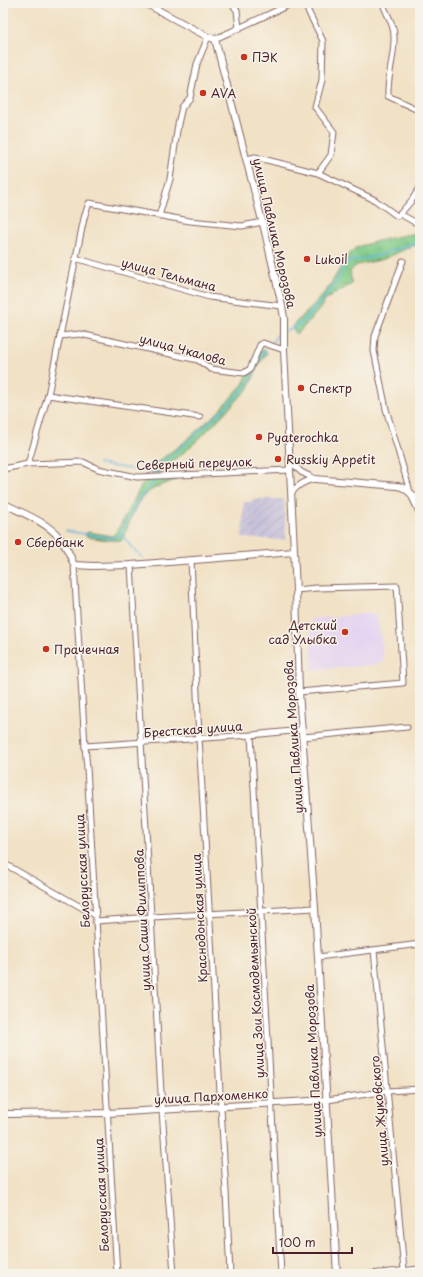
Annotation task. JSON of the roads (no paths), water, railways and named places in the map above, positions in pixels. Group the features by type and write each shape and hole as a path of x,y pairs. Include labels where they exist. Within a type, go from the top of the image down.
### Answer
{"street":[{"path":"145,3 208,37 215,39 293,3"},
{"path":"231,3 237,10 239,29"},
{"path":"304,3 323,41 322,80 315,107 334,132 331,155 318,173"},
{"path":"383,3 392,22 394,36 388,96 420,110"},
{"path":"159,216 170,179 182,107 190,98 197,64 208,37"},
{"name":"улица Павлика Морозова","path":"215,39 263,222 282,306 284,323 299,692 315,908 336,1274"},
{"path":"247,159 254,157 318,173 375,200 397,216 400,214 420,225"},
{"path":"400,214 412,200 420,187"},
{"path":"28,464 48,395 75,258 89,203 190,221 242,226 263,222"},
{"name":"улица Тельмана","path":"75,258 209,297 282,306"},
{"path":"403,261 375,336 374,351 386,409 412,495 420,514"},
{"name":"улица Чкалова","path":"60,336 80,334 198,360 210,369 244,373 250,369 260,345 263,343 284,350"},
{"path":"48,395 200,417"},
{"path":"290,461 302,472 315,479"},
{"name":"Северный переулок","path":"3,469 28,464 82,462 98,469 137,477 290,470"},
{"path":"292,492 302,483 315,479 393,485 402,487 420,500"},
{"name":"Белорусская улица","path":"3,503 43,524 53,531 62,541 74,565 117,1274"},
{"path":"74,565 93,566 131,564 294,552"},
{"name":"Краснодонская улица","path":"190,560 230,1274"},
{"name":"улица Саши Филиппова","path":"131,564 162,1110 174,1274"},
{"path":"296,590 397,586 403,684 299,692"},
{"path":"303,737 407,727"},
{"name":"Брестская улица","path":"85,746 251,735 302,730"},
{"name":"улица Зои Космодемьянской","path":"251,735 281,1274"},
{"path":"3,863 95,915"},
{"path":"96,921 315,908"},
{"path":"318,957 420,944"},
{"name":"улица Жуковского","path":"374,950 404,1270"},
{"name":"улица Пархоменко","path":"3,1114 108,1113 272,1104 327,1100 388,1091 420,1089"},
{"path":"370,1274 420,1269"}],"waterway":[{"path":"286,331 300,323 314,310 333,286 345,264 354,260 376,256 415,243 420,244"},
{"path":"272,342 279,333"},
{"path":"157,474 156,467 189,441 224,409 249,383 257,363 266,349"},
{"path":"98,464 157,473"},
{"path":"66,531 112,538 119,535 139,499 157,478"},
{"path":"121,533 132,548 143,558"}],"place":[{"name":"ПЭК","path":"244,57"},
{"name":"AVA","path":"203,93"},
{"name":"Lukoil","path":"307,259"},
{"name":"Спектр","path":"301,388"},
{"name":"Pyaterochka","path":"259,437"},
{"name":"Russkiy Appetit","path":"278,459"},
{"name":"Сбербанк","path":"18,542"},
{"name":"Детский сад Улыбка","path":"345,632"},
{"name":"Прачечная","path":"46,649"}]}
